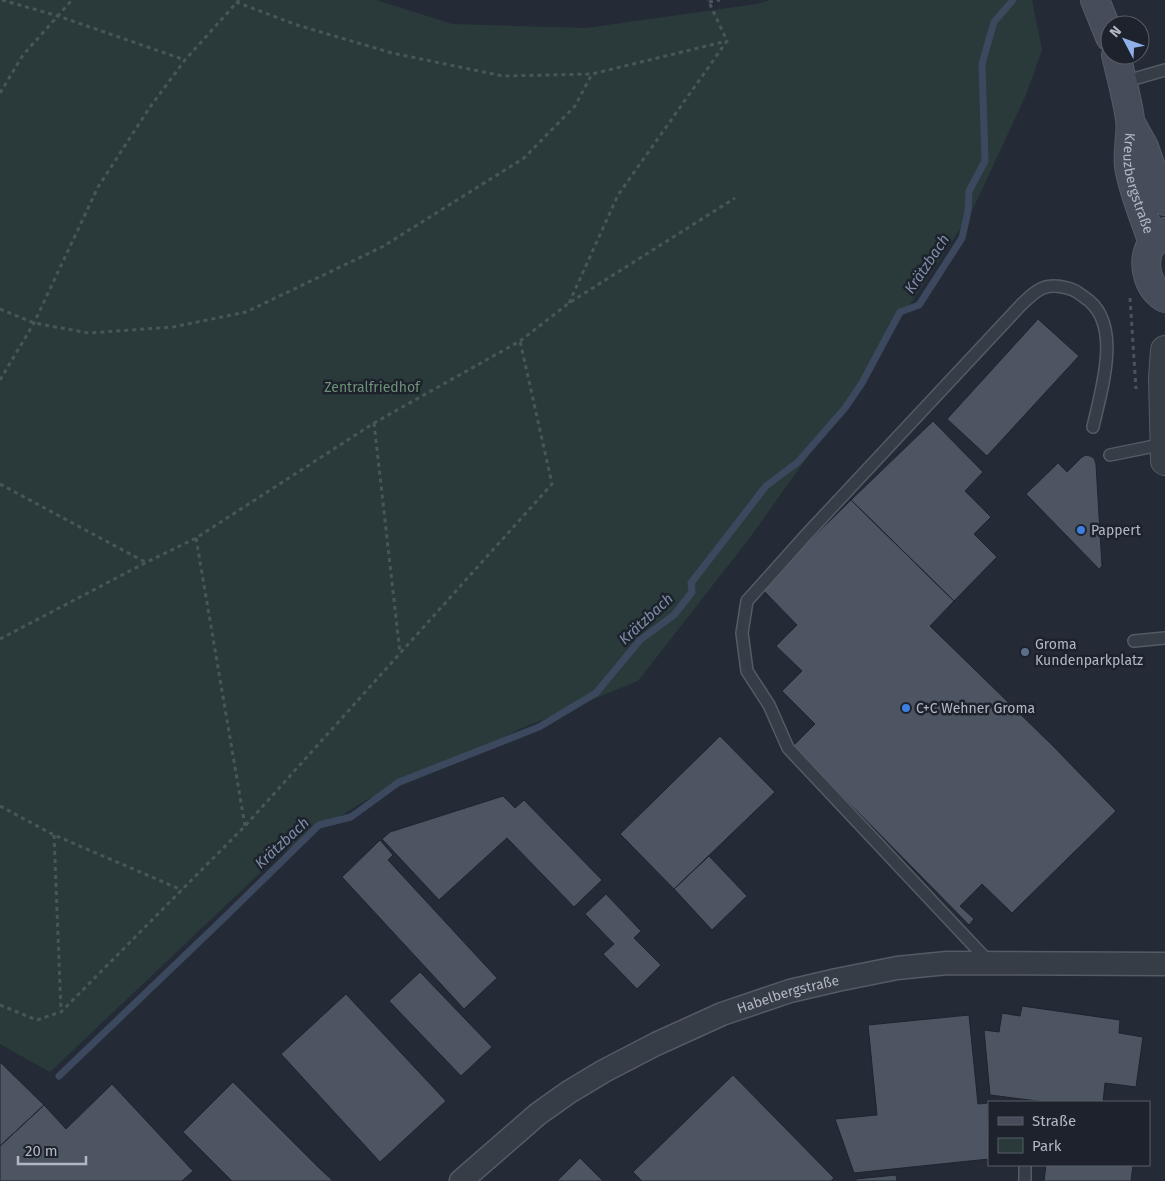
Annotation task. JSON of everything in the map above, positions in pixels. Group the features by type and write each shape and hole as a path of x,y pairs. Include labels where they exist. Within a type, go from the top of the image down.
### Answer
{"main road":[{"path":"1095,0 1101,15"},
{"name":"Kreuzbergstraße","path":"1119,65 1130,121 1129,166 1136,195 1159,238 1150,248 1146,261 1147,274 1152,286 1160,296 1165,298"},
{"name":"Kreuzbergstraße","path":"1130,121 1144,148 1165,201"}],"street":[{"path":"1164,453 1163,378 1165,350"},
{"name":"Habelbergstraße","path":"461,1181 538,1114 569,1092 604,1071 656,1044 722,1014 790,991 897,968 947,963 1165,964"}],"lane":[{"path":"1123,82 1165,70"},
{"path":"990,964 788,748 768,705 747,671 742,633 747,601 807,534 1039,288 1052,285 1072,289 1095,305 1101,314 1105,327 1107,352 1093,427"},
{"path":"1110,454 1164,453"},
{"path":"1134,641 1165,638"},
{"path":"1025,1166 1026,1181"}],"path":[{"path":"2,0 58,16 185,60"},
{"path":"0,93 23,55 72,0"},
{"path":"720,0 708,1 727,41"},
{"path":"0,380 34,323 98,187 150,107 185,60 238,1 296,25 392,53 503,76 592,74 727,41"},
{"path":"569,303 618,195 727,41"},
{"path":"0,309 34,323 89,333 173,327 246,312 382,246 524,158 575,106 592,74"},
{"path":"0,639 196,538 374,423 520,341 569,303 735,198"},
{"path":"0,1005 37,1020 61,1012 245,826 552,484 520,341"},
{"path":"374,423 400,654"},
{"path":"0,484 145,563"},
{"path":"196,538 245,826"},
{"path":"0,806 54,834 182,890"},
{"path":"54,834 61,1012"}],"green space":[{"name":"Zentralfriedhof","path":"0,0 376,0 452,24 586,28 757,4 770,0 1032,0 1042,50 1025,97 972,211 826,431 748,540 638,681 517,730 479,754 366,800 280,854 50,1072 0,1044"}],"building":[{"path":"1038,319 1079,356 987,456 947,419"},
{"path":"933,421 983,472 965,491 991,517 974,534 997,557 954,601 851,500"},
{"name":"Pappert","path":"1086,455 1094,458 1096,464 1102,566 1099,569 1026,494 1058,463 1067,472"},
{"name":"C+C Wehner Groma","path":"851,500 954,601 930,626 1053,746 1116,811 1012,913 982,884 960,906 974,919 969,925 793,746 815,724 782,691 802,671 776,646 797,625 761,588"},
{"path":"720,736 775,792 674,889 620,834"},
{"path":"503,796 515,808 524,800 602,880 574,907 507,838 439,900 382,839 390,832"},
{"path":"380,840 393,855 388,860 497,978 464,1009 342,877"},
{"path":"709,856 747,896 712,930 674,889"},
{"path":"606,894 641,931 634,938 661,965 637,989 603,954 614,944 585,914"},
{"path":"420,972 492,1047 461,1076 389,1001"},
{"path":"346,994 446,1101 380,1162 281,1054"},
{"path":"1022,1006 1120,1020 1119,1033 1143,1037 1136,1087 1105,1083 1103,1101 1037,1101 990,1095 984,1030 999,1032 1002,1013 1020,1016"},
{"path":"969,1015 978,1104 988,1103 988,1159 854,1173 835,1119 877,1115 868,1025"},
{"path":"0,1062 44,1105 0,1146"},
{"path":"733,1075 834,1178 831,1181 642,1181 633,1172"},
{"path":"233,1082 333,1181 232,1181 183,1132"},
{"path":"112,1084 193,1171 182,1181 0,1181 0,1146 44,1105 66,1129"},
{"path":"580,1158 603,1181 557,1181"},
{"path":"1046,1166 1133,1166 1131,1181 1044,1181"},
{"path":"896,1175 897,1181 856,1181 856,1179"}],"waterway":[{"name":"Krätzbach","path":"59,1076 319,825 351,817 399,782 539,727 596,693 640,640 674,615 692,592 691,583 766,486 798,462 845,408 862,383 900,312 919,305 962,238 968,211 969,191 985,161 982,64 994,22 1013,0"}],"place":[{"name":"Pappert","path":"1081,530"},
{"name":"Groma Kundenparkplatz","path":"1025,652"},
{"name":"C+C Wehner Groma","path":"906,708"}]}
